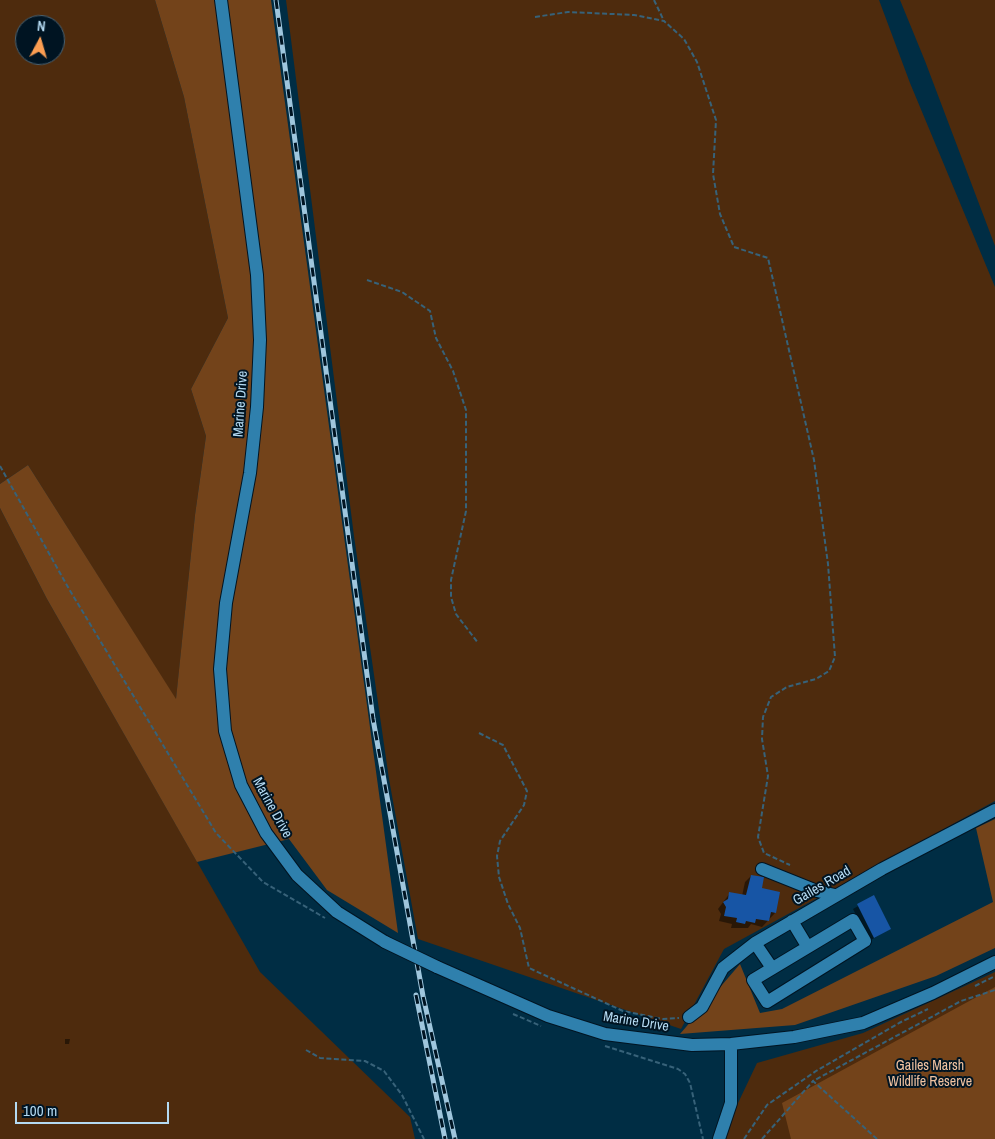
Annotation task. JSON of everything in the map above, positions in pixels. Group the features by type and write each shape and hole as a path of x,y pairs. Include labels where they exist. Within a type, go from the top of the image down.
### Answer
{"street":[{"name":"Marine Drive","path":"221,0 257,275 260,340 257,407 250,473 226,603 220,669 225,731 241,786 266,833 297,875 337,912 385,942 548,1016 605,1034 692,1045 731,1044 794,1037 863,1023 933,993 995,962"},
{"name":"Gailes Road","path":"689,1017 702,1007 723,968 755,943 835,895 995,810"},
{"path":"762,869 817,891 835,895"},
{"path":"853,920 866,941 768,1002 753,980 807,946 853,920"},
{"path":"792,921 807,946"},
{"path":"755,943 772,968"},
{"path":"719,1139 731,1103 731,1044"}],"path":[{"path":"654,0 664,21 684,39 697,62 708,92 716,120 713,174 720,214 734,247 768,258 814,460 828,564 835,658 829,671 816,679 787,687 771,697 763,717 762,739 768,776 758,837 764,853 790,865"},
{"path":"535,17 568,12 600,12 634,15 664,21"},
{"path":"367,280 402,292 430,311 436,338 452,371 466,410 466,511 451,580 451,597 456,614 478,643"},
{"path":"0,466 69,589 216,833 263,882 326,918"},
{"path":"479,733 503,745 527,791 524,805 500,841 496,856 499,877 508,904 520,928 529,968 623,1011 662,1019 689,1017"},
{"path":"969,989 995,976"},
{"path":"762,1139 813,1081 961,1001 995,990"},
{"path":"744,1139 767,1105 816,1071 899,1023 934,1006"},
{"path":"505,1010 550,1029"},
{"path":"604,1046 678,1069 685,1074 690,1083 703,1139"},
{"path":"306,1050 320,1058 365,1061 384,1071 402,1094 424,1139"},
{"path":"816,1071 820,1077"},
{"path":"813,1081 877,1139"}],"green space":[{"path":"0,0 155,0 184,97 228,318 191,389 206,436 195,515 176,700 28,465 0,484"},
{"path":"155,0 271,0 398,933 327,890 289,839 197,862 47,599 0,508 0,484 28,465 176,699 195,515 206,436 191,389 228,318 184,97"},
{"path":"286,0 879,0 910,83 995,287 995,801 724,949 681,1029 418,939 389,779 354,536"},
{"path":"900,0 995,0 995,246 925,61"},
{"path":"0,508 47,599 260,972 410,1117 415,1139 0,1139"},
{"path":"995,819 995,948 936,976 795,1025 680,1034 740,964 760,1013 782,1009 993,902 976,828"},
{"name":"Gailes Marsh Wildlife Reserve","path":"995,972 995,1139 721,1139 757,1063 863,1033"},
{"name":"Gailes Marsh Wildlife Reserve","path":"995,987 995,1139 791,1139 782,1103"}],"building":[{"path":"751,875 764,877 762,888 780,892 776,913 771,912 769,921 756,919 755,923 746,921 745,924 736,922 737,918 724,916 726,907 723,902 728,899 729,892 746,895"},
{"path":"874,895 891,929 874,938 857,904"}],"railway":[{"path":"276,0 373,719 423,996 455,1139"},
{"path":"416,995 445,1139"}]}
